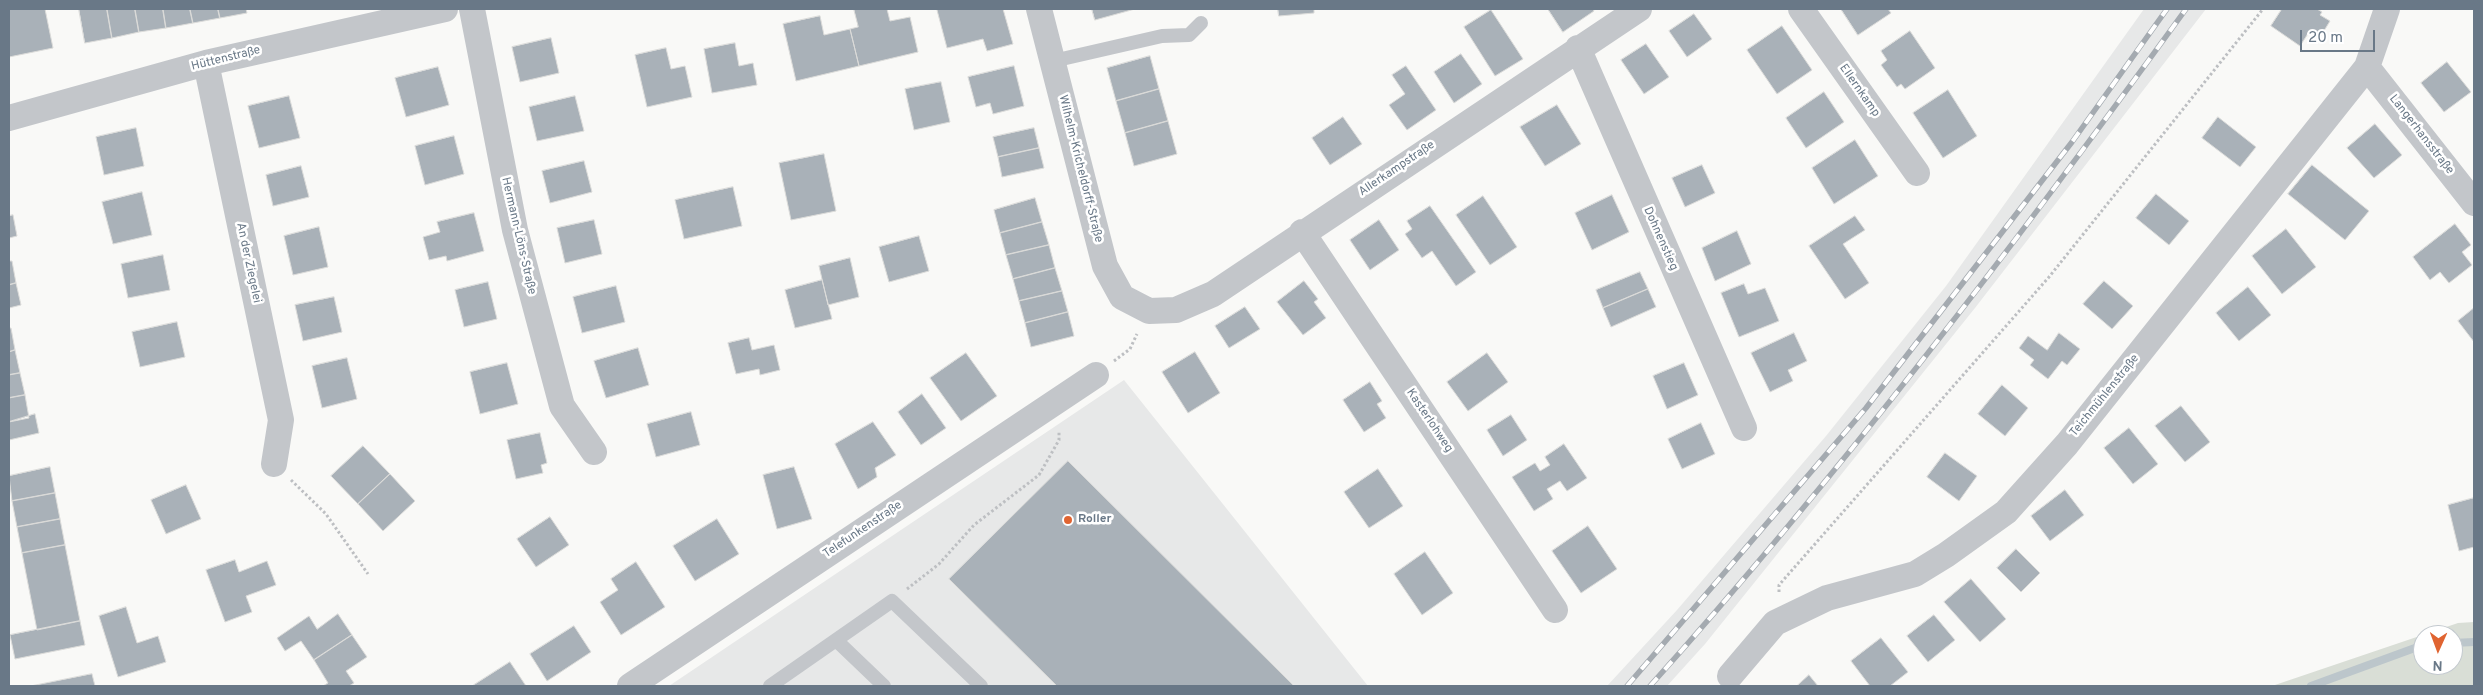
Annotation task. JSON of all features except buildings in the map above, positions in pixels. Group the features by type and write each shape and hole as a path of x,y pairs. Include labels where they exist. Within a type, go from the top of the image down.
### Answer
{"street":[{"name":"Hüttenstraße","path":"9,118 206,63 445,9"},
{"name":"Hermann-Löns-Straße","path":"472,9 515,230 562,406 594,452"},
{"name":"Wilhelm-Kricheldorff-Straße","path":"1039,9 1105,266 1122,297 1148,311"},
{"name":"Allerkampstraße","path":"1148,311 1176,310 1213,294 1302,232 1639,9"},
{"name":"Ellernkamp","path":"1801,9 1917,173"},
{"name":"Teichmühlenstraße","path":"1730,676 1775,623 1827,598 1915,574 1946,555 2006,512 2067,444 2367,67 2388,9"},
{"name":"Dohnenstieg","path":"1578,48 1744,428"},
{"name":"An der Ziegelei","path":"206,63 281,420 274,464"},
{"name":"Langerhansstraße","path":"2367,67 2474,203"},
{"name":"Kasterlohweg","path":"1302,232 1555,610"},
{"name":"Telefunkenstraße","path":"630,686 1096,375"}],"lane":[{"path":"1052,61 1162,36 1190,36 1201,23"},
{"path":"770,686 892,601 973,684"},
{"path":"837,641 884,686"}],"path":[{"path":"1775,623 1779,585 2050,277 2263,9"},
{"path":"1096,375 1130,349 1148,311"},
{"path":"892,601 938,564 974,526 1039,476 1059,440 1060,398"},
{"path":"274,464 326,514 368,574"}],"shaded area":[{"path":"2144,9 2206,9 1975,308 1705,644 1667,686 1607,686 1677,610 1826,436 1946,286"},
{"path":"1124,380 1368,686 669,686"},
{"path":"2474,622 2474,686 2272,686 2413,638 2413,675 2463,675 2463,625 2452,625"}],"waterway":[{"path":"2463,643 2474,642"},
{"path":"2311,686 2413,649"}],"railway":[{"path":"1627,686 1866,408 2072,142 2167,9"},
{"path":"1650,686 1791,523 1927,355 2058,183 2186,9"}],"place":[{"name":"Roller","path":"1068,520"}]}
